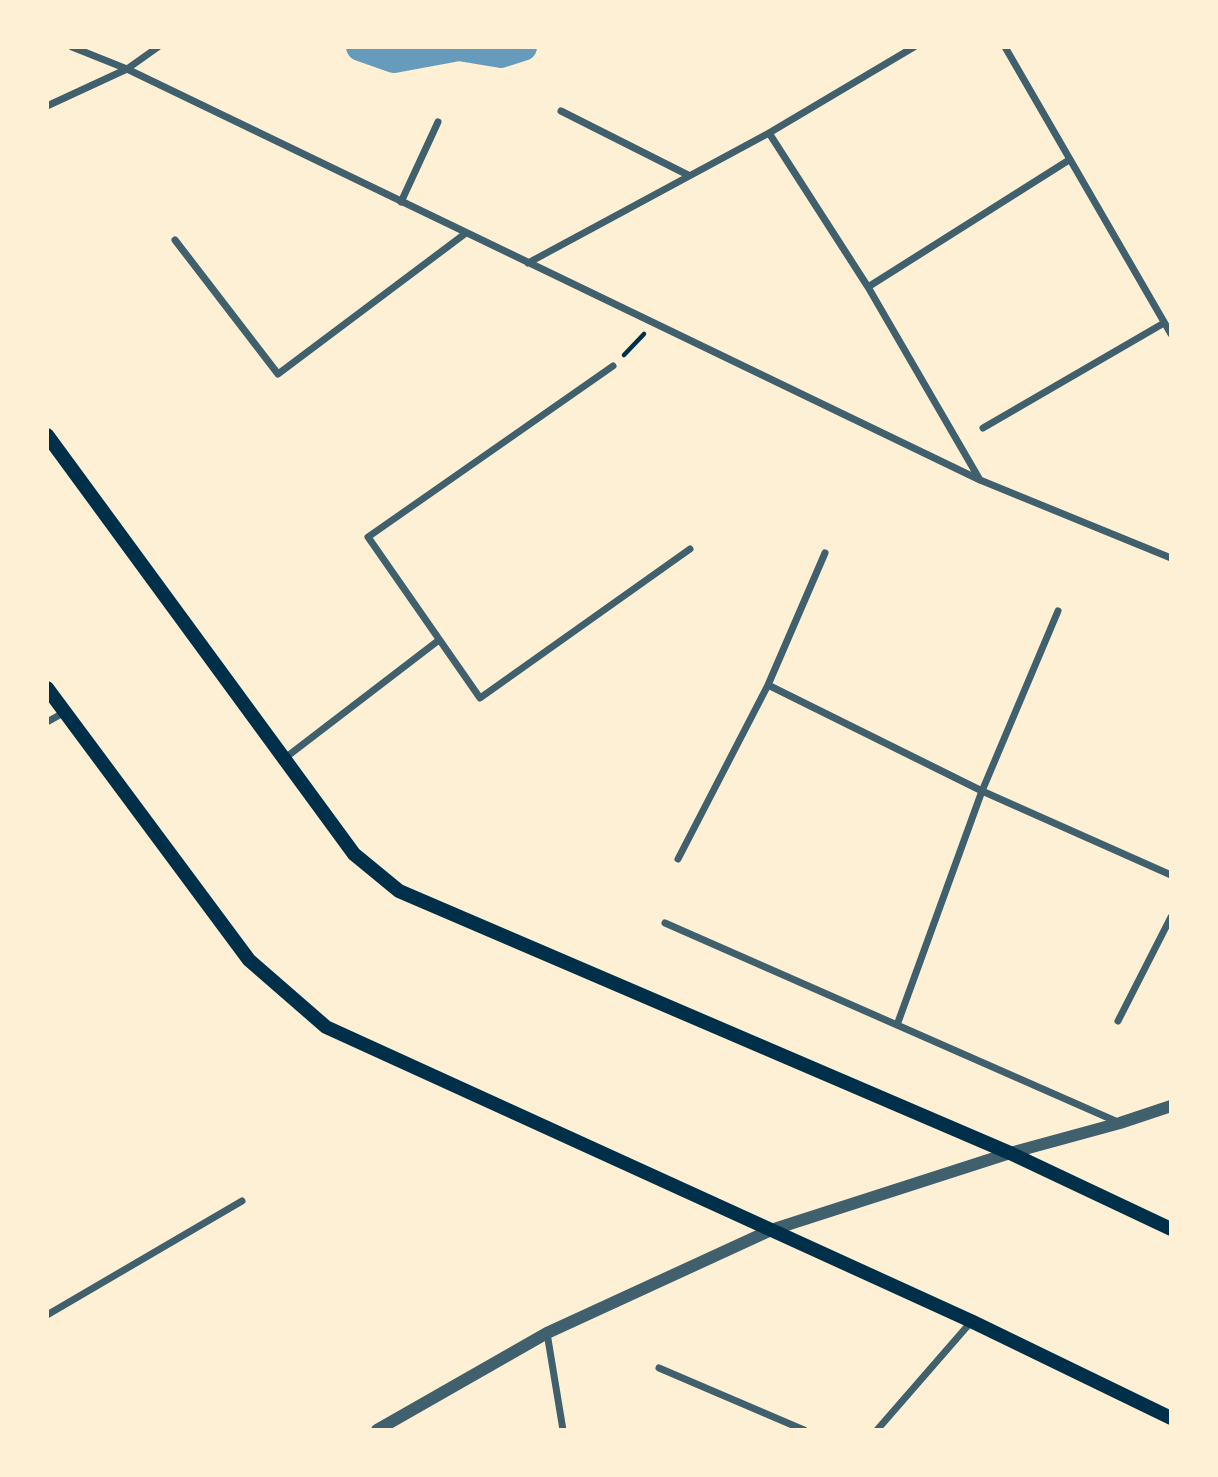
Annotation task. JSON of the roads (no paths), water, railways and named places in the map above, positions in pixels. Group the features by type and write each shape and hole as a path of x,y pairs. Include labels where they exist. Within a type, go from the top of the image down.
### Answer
{"main road":[{"path":"47,435 354,854 399,891 1010,1153 1171,1229"},
{"path":"47,688 249,960 326,1027 971,1321 1171,1418"}],"street":[{"path":"72,47 127,69 980,480 1171,558"},
{"path":"47,106 127,69 158,47"},
{"path":"528,262 769,134 914,47"},
{"path":"1005,47 1171,334"},
{"path":"561,111 688,175"},
{"path":"401,202 438,122"},
{"path":"769,134 868,288 980,480"},
{"path":"868,288 1069,160"},
{"path":"175,240 278,374 466,233"},
{"path":"982,428 1164,323"},
{"path":"613,366 368,537 480,698 690,549"},
{"path":"678,859 768,685 825,553"},
{"path":"897,1025 982,791 1058,611"},
{"path":"285,758 439,640"},
{"path":"768,685 982,791 1171,875"},
{"path":"47,722 65,712"},
{"path":"1118,1021 1171,917"},
{"path":"665,923 1120,1123"},
{"path":"377,1430 547,1333 771,1230 1010,1153 1171,1106"},
{"path":"47,1315 242,1201"},
{"path":"877,1430 971,1321"},
{"path":"547,1333 563,1430"},
{"path":"659,1368 804,1430"}],"waterway":[{"path":"360,47 394,59 459,47 501,54 523,47"}]}
